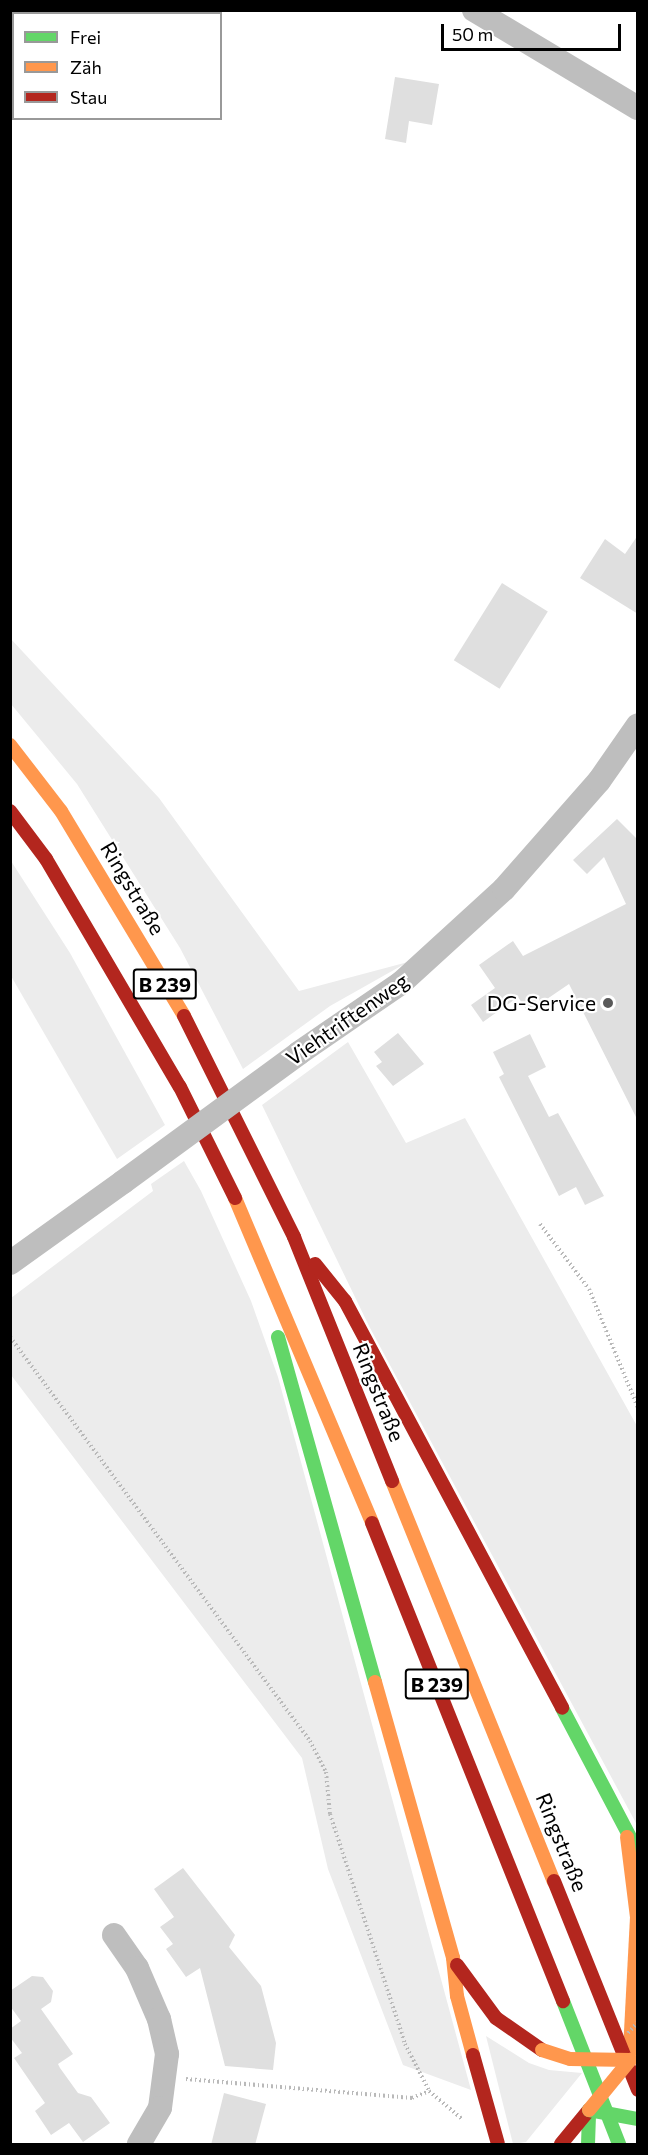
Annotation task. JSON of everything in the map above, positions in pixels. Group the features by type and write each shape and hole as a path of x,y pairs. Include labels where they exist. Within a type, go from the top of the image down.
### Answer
{"main road":[{"name":"Ringstraße","path":"10,745 61,811 150,957 207,1057 294,1237 638,2090"},
{"name":"B 239","path":"10,811 46,859 180,1088 249,1226 410,1614 619,2145"},
{"path":"246,1267 249,1226"},
{"path":"294,1237 345,1301 627,1837 638,1852"},
{"path":"269,1317 374,1672 453,1958 457,1996 498,2145"},
{"path":"564,2141 634,2056 630,1987 636,1917 627,1837"},
{"path":"453,1958 496,2018 542,2050 570,2059 634,2056"},
{"path":"590,2110 638,2119"},
{"path":"588,2145 590,2110"}],"street":[{"path":"474,10 638,108"},
{"name":"Viehtriftenweg","path":"10,1263 299,1053 401,983 504,889 599,781 638,725"},
{"path":"114,1935 137,1968 159,2019 166,2077 160,2108 139,2145"}],"path":[{"path":"540,1224 589,1289 638,1408"},
{"path":"10,1337 310,1741 326,1772 330,1814 405,2044 429,2091 471,2127"},
{"path":"166,2077 412,2098 429,2091"}],"shaded area":[{"path":"10,638 159,798 299,991 408,962 330,1006 243,1069 180,948 77,784 11,704"},
{"path":"11,861 70,953 165,1125 117,1159 11,976"},
{"path":"348,1042 406,1143 465,1118 637,1426 637,1825 369,1326 262,1105"},
{"path":"184,1161 201,1191 251,1301 278,1377 471,2090 403,2065 328,1869 302,1758 11,1375 11,1298 153,1191 151,1184"},
{"path":"486,2036 529,2063 549,2070 582,2073 526,2142 513,2144"}],"building":[{"path":"395,77 439,84 432,125 409,121 406,143 385,139"},
{"path":"638,535 638,614 580,578 605,539 625,554"},
{"path":"502,583 548,612 500,689 454,660"},
{"path":"617,819 638,840 638,1121 569,984 528,1012 518,997 483,1022 471,1005 495,988 479,965 513,941 523,956 626,904 604,857 587,874 573,860"},
{"path":"398,1033 424,1064 393,1086 376,1066 382,1062 374,1052"},
{"path":"530,1034 546,1067 528,1076 549,1117 558,1113 604,1196 585,1205 576,1187 559,1196 499,1077 504,1074 493,1052"},
{"path":"183,1868 235,1935 229,1947 261,1986 276,2043 273,2070 225,2066 200,1968 186,1977 166,1949 173,1944 160,1927 174,1917 154,1889"},
{"path":"32,1976 43,1977 53,1991 51,2002 41,2009 73,2054 58,2064 60,2068 78,2093 91,2097 110,2123 83,2142 69,2123 51,2135 35,2111 45,2103 14,2058 22,2053 10,2037 10,2029 21,2021 10,2006 10,1991"},
{"path":"224,2093 266,2104 255,2145 211,2145"}],"traffic: fast":[{"path":"278,1337 375,1682"},
{"path":"562,1708 638,1852"},
{"path":"563,2001 619,2144"},
{"path":"588,2144 589,2110"},
{"path":"589,2110 638,2119"}],"traffic: slow":[{"path":"10,745 61,811 184,1016"},
{"path":"235,1198 372,1523"},
{"path":"392,1481 554,1881"},
{"path":"375,1682 453,1958 457,1996 473,2055"},
{"path":"627,1837 637,1917 630,2052"},
{"path":"542,2050 570,2059 630,2060"},
{"path":"589,2110 630,2060"}],"traffic: jam":[{"path":"10,811 46,859 180,1087 235,1198"},
{"path":"184,1016 294,1237 392,1481"},
{"path":"315,1264 345,1301 562,1708"},
{"path":"372,1523 563,2001"},
{"path":"554,1881 638,2090"},
{"path":"457,1965 496,2018 542,2050"},
{"path":"473,2055 498,2144"},
{"path":"561,2144 589,2110"}],"place":[{"name":"DG-Service","path":"608,1003"}]}
